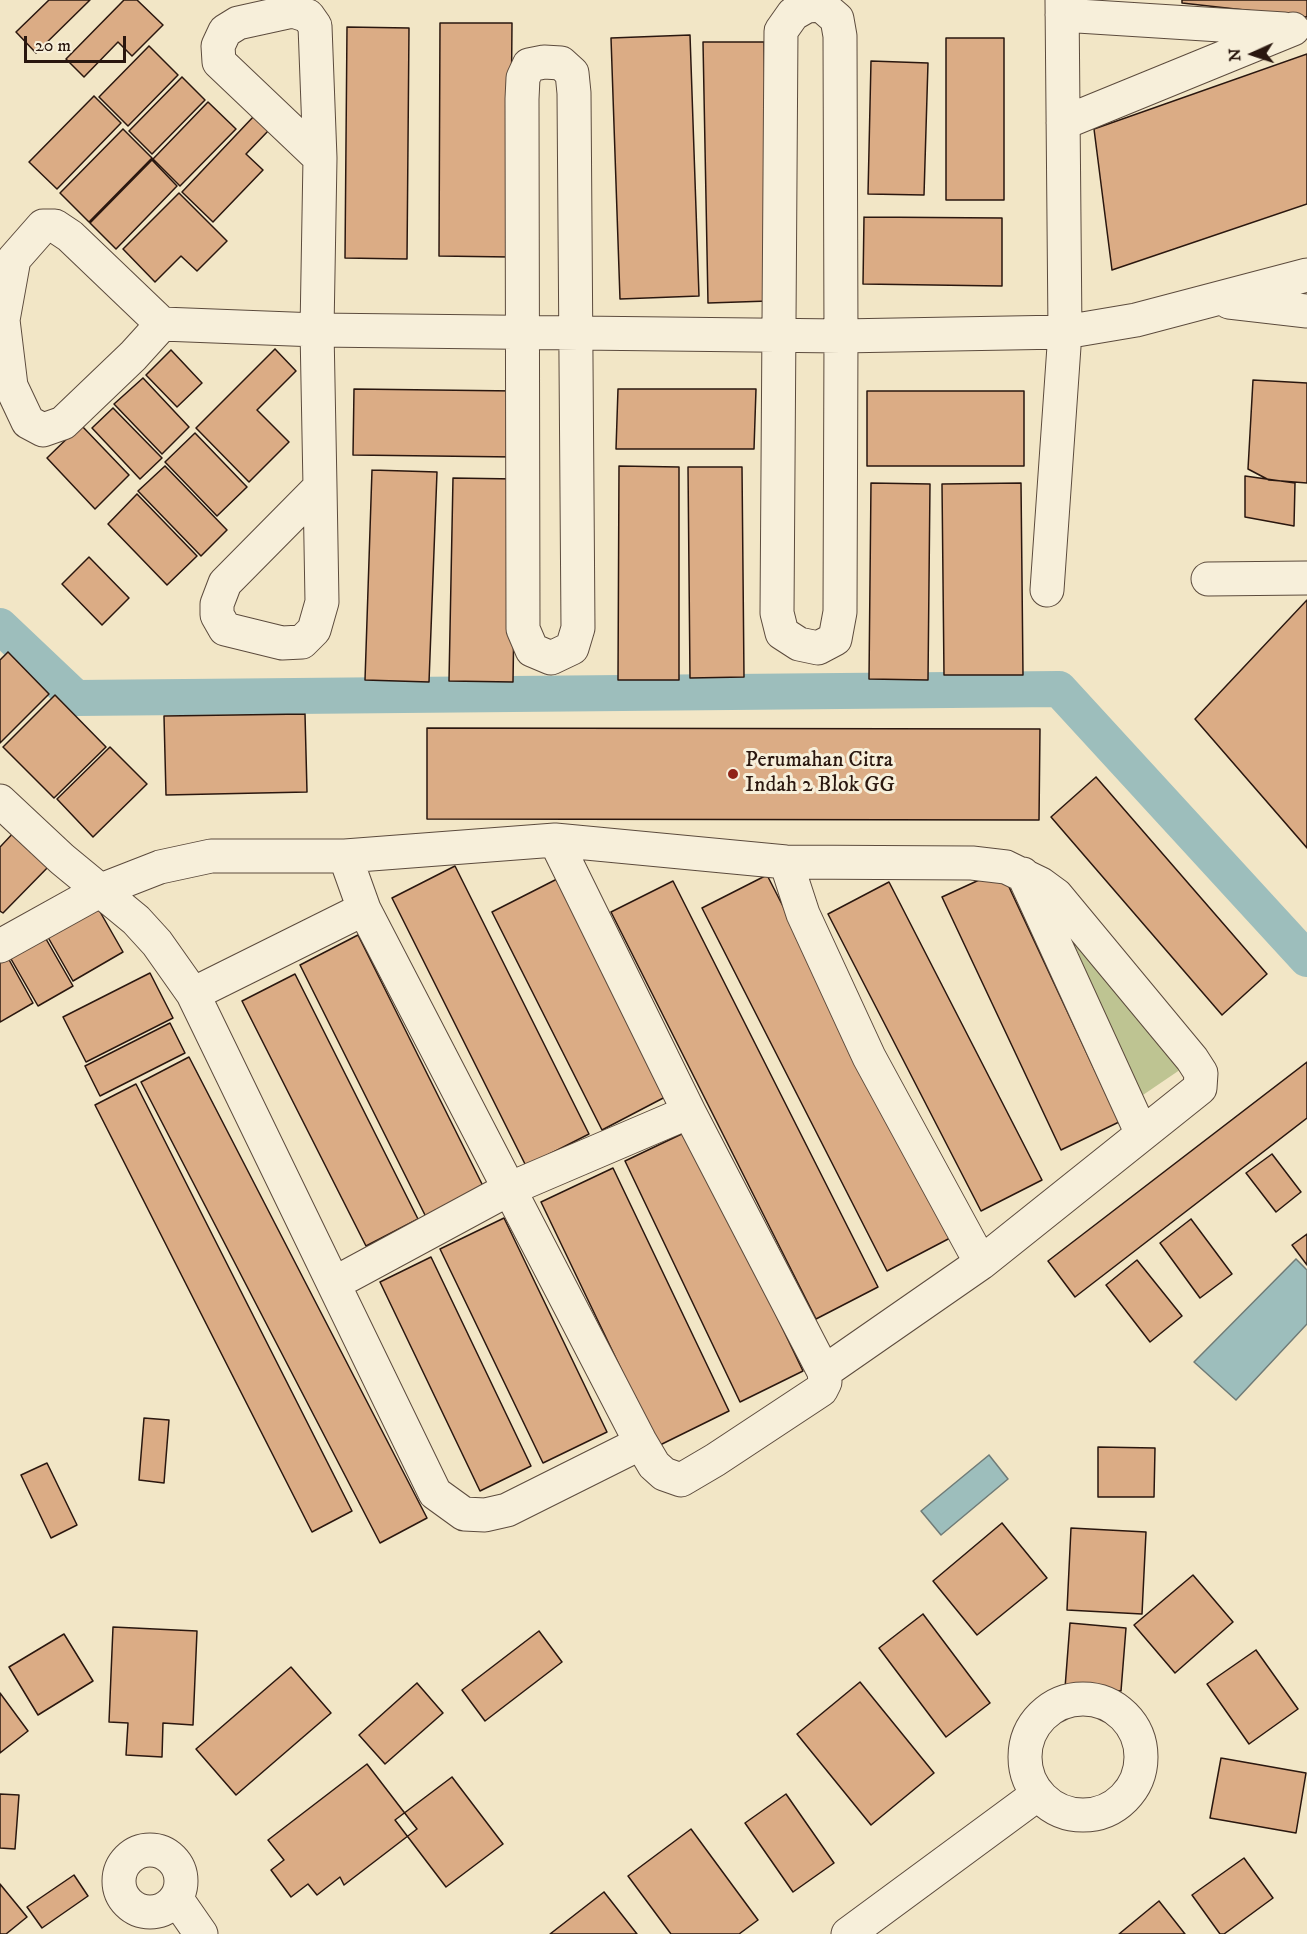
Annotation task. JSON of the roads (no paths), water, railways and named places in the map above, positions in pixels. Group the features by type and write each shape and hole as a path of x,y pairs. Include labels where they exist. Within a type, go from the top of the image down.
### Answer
{"street":[{"path":"821,5 837,19 840,36 840,612 835,639 818,648 799,644 782,633 777,614 780,335 781,31 793,14 807,6 821,5"},
{"path":"1047,590 1065,332 1062,7 1300,30"},
{"path":"1063,123 1300,30"},
{"path":"544,62 561,63 572,73 578,628 572,648 551,658 532,650 523,629 524,330 523,78 529,65 544,62"},
{"path":"320,158 317,330 320,487 322,602 314,630 302,642 282,643 225,629 218,615 217,604 225,583 320,487"},
{"path":"162,324 134,356 63,423 43,430 28,422 11,386 3,320 14,259 43,226 55,226 70,236 162,324 317,330 524,330 841,336 1065,332 1136,320 1307,275"},
{"path":"1210,300 1307,310"},
{"path":"1208,579 1307,578"},
{"path":"0,801 157,942 193,994 435,1493 464,1514 485,1515 507,1510 641,1443"},
{"path":"345,856 364,909 641,1443 654,1465 664,1474 681,1480 821,1390 825,1382 824,1372 688,1112 555,840"},
{"path":"0,946 101,890 160,867 211,856 345,856 555,840 786,862 972,863 1006,867 1023,874 1056,895 1202,1073 1200,1088 981,1263 824,1372"},
{"path":"786,862 803,914 869,1057 981,1263"},
{"path":"1023,874 1142,1134"},
{"path":"193,994 364,909"},
{"path":"335,1283 509,1189 688,1112"},
{"path":"848,1934 1038,1794"},
{"path":"176,1898 201,1934"}],"water":[{"path":"1296,1259 1307,1270 1307,1324 1236,1400 1194,1362"},
{"path":"989,1455 1008,1479 941,1535 921,1511"}],"waterway":[{"path":"0,626 76,698 1059,689 1307,959"}],"place":[{"name":"Perumahan Citra Indah 2 Blok GG","path":"733,774"}]}
